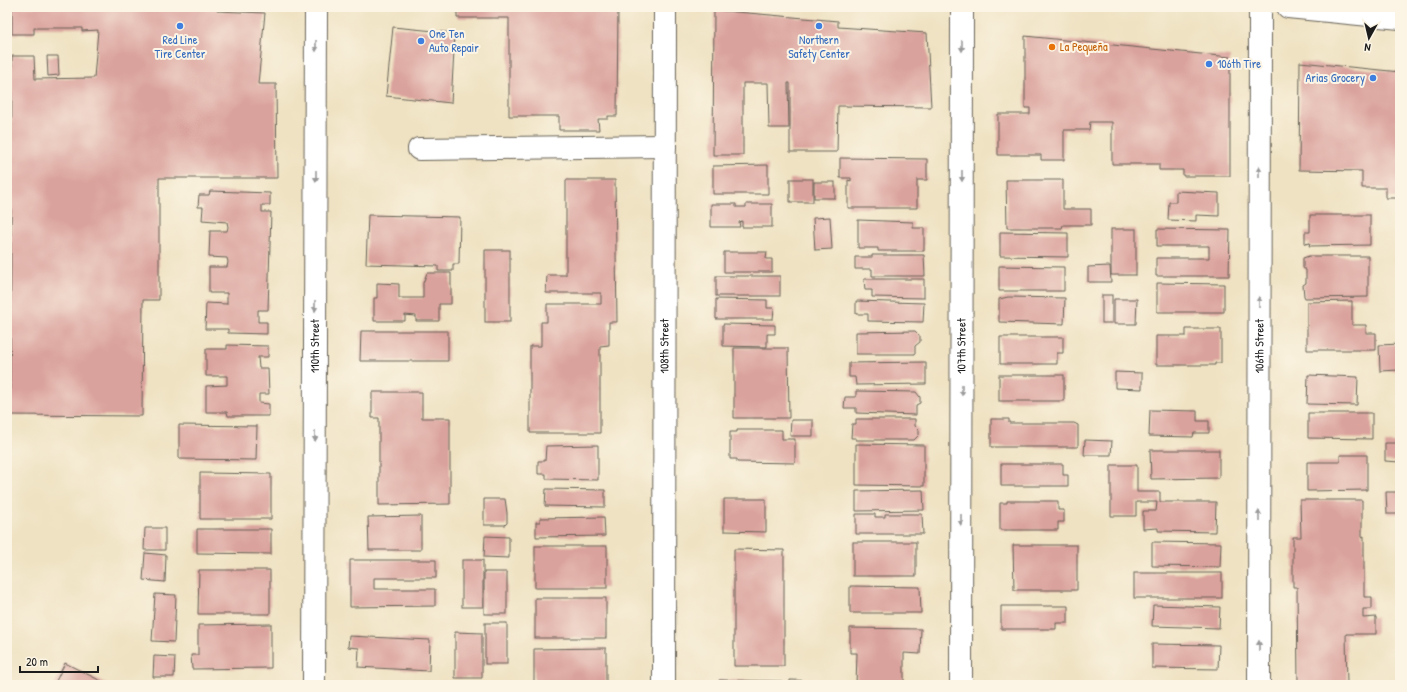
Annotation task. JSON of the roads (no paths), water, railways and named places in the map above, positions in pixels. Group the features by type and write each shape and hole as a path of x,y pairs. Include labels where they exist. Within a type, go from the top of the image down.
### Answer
{"street":[{"name":"110th Street","path":"314,685 316,7"},
{"name":"108th Street","path":"664,685 665,7"},
{"name":"107th Street","path":"961,685 962,7"},
{"name":"106th Street","path":"1259,685 1260,7"},
{"path":"1288,7 1400,18"},
{"path":"419,149 665,146"}],"place":[{"name":"Red Line Tire Center","path":"180,26"},
{"name":"Northern Safety Center","path":"819,26"},
{"name":"One Ten Auto Repair","path":"421,41"},
{"name":"La Pequeña","path":"1052,47"},
{"name":"106th Tire","path":"1209,64"},
{"name":"Arias Grocery","path":"1373,78"}]}
